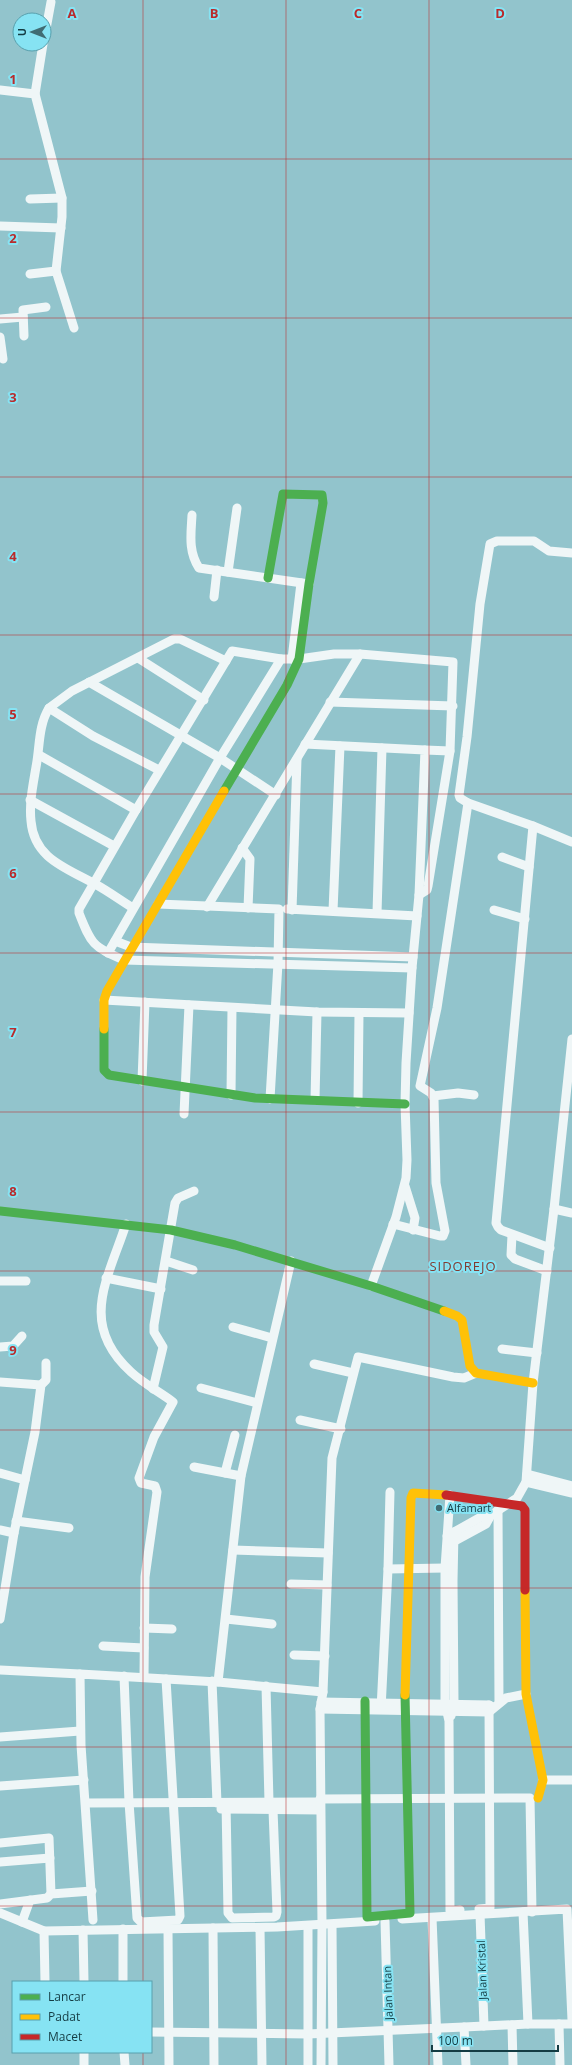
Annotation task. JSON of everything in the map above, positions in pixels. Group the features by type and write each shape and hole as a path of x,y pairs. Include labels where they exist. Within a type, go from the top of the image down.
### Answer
{"street":[{"path":"49,12 51,2"},
{"path":"42,52 35,94 62,198 61,228 56,272 74,328"},
{"path":"0,90 35,94"},
{"path":"30,199 62,198"},
{"path":"0,226 61,228"},
{"path":"30,274 56,272"},
{"path":"24,336 23,311 25,309 46,307"},
{"path":"0,319 23,317"},
{"path":"0,337 3,359"},
{"path":"268,578 283,494 320,494 323,497 323,503 305,583 295,659 274,710 237,768 158,904 131,947 107,991 104,1000 104,1070 109,1075 231,1096 404,1104"},
{"path":"228,572 237,508"},
{"path":"192,515 190,542 197,566 201,569 218,570 305,583"},
{"path":"572,553 549,551 534,541 497,541 490,544 480,604 467,737 460,790 460,798 468,803 533,826 572,842"},
{"path":"214,598 218,570"},
{"path":"133,908 94,883 48,858 32,828 30,800 38,755 41,725 49,708 72,691 174,638 178,638 226,661"},
{"path":"412,968 278,963 124,960 99,949 91,941 78,913 114,846 159,770 204,700 231,652 235,651 281,659 295,659 334,654 360,654 452,661 454,664 450,751 428,886 427,890 419,895"},
{"path":"208,906 242,848 276,795 304,744 360,654"},
{"path":"138,658 204,700"},
{"path":"108,953 220,758 281,659"},
{"path":"89,682 237,768 276,795"},
{"path":"330,702 453,706"},
{"path":"49,708 93,736 159,770"},
{"path":"304,744 450,751"},
{"path":"333,911 340,746"},
{"path":"376,913 382,748"},
{"path":"371,1286 393,1224 404,1186 407,1160 404,1104 412,968 419,895 425,750"},
{"path":"38,755 136,810"},
{"path":"292,910 297,758"},
{"path":"30,800 114,846"},
{"path":"420,1086 437,1008 468,803"},
{"path":"533,826 496,1223 498,1227 512,1234 550,1248"},
{"path":"242,848 250,859 248,908"},
{"path":"502,857 529,867"},
{"path":"158,904 417,916"},
{"path":"270,1098 279,953 279,909"},
{"path":"494,910 525,920"},
{"path":"115,941 131,947 413,957"},
{"path":"104,1000 317,1012 409,1013"},
{"path":"142,1081 145,1002"},
{"path":"184,1114 190,1005"},
{"path":"231,1096 232,1008"},
{"path":"315,1100 317,1012"},
{"path":"358,1103 359,1013"},
{"path":"450,1539 475,1525 488,1523 494,1513 520,1494 527,1478 536,1352 550,1248 572,1039"},
{"path":"406,1082 420,1086 433,1096 458,1093 474,1095"},
{"path":"393,1224 440,1236 443,1236 445,1231 436,1183 433,1096"},
{"path":"404,1186 415,1218 413,1230"},
{"path":"153,1389 163,1347 154,1332 154,1325 175,1204 178,1198 194,1191"},
{"path":"554,1209 572,1213"},
{"path":"0,1211 123,1223 171,1230 235,1244 371,1286 457,1316 462,1320 470,1366 476,1373"},
{"path":"123,1223 101,1296 99,1311 107,1341 115,1355 131,1372 153,1389 174,1402 154,1437 139,1478 141,1483 155,1486 157,1492 145,1577 144,1677"},
{"path":"512,1234 511,1255 514,1259 547,1271"},
{"path":"266,1686 276,1916 232,1918 228,1914 215,1681 226,1619 232,1550 241,1476 248,1439 291,1261"},
{"path":"166,1262 193,1270"},
{"path":"106,1278 160,1289"},
{"path":"0,1281 26,1281"},
{"path":"233,1327 272,1338"},
{"path":"0,1347 13,1346 22,1336"},
{"path":"502,1349 536,1352"},
{"path":"321,2065 321,1706 325,1656 331,1461 341,1429 353,1373 358,1357 453,1377 464,1378 476,1373 533,1383"},
{"path":"0,1619 16,1521 35,1432 41,1385 46,1380 46,1363"},
{"path":"314,1364 353,1373"},
{"path":"0,1382 41,1385"},
{"path":"202,1388 257,1403"},
{"path":"300,1420 341,1429"},
{"path":"225,1473 235,1435"},
{"path":"194,1467 241,1476"},
{"path":"0,1473 25,1482"},
{"path":"527,1478 572,1486"},
{"path":"527,1478 572,1493"},
{"path":"382,1706 390,1492"},
{"path":"365,1705 367,1917 410,1913 404,1706 413,1493 450,1495 522,1506 525,1510 526,1694 540,1758 542,1780 538,1798"},
{"path":"450,1495 450,1911 490,1908 494,1513"},
{"path":"16,1521 69,1528"},
{"path":"0,1530 14,1533"},
{"path":"449,1581 445,1568 450,1539"},
{"path":"232,1550 328,1553"},
{"path":"388,1569 445,1568"},
{"path":"291,1584 327,1585"},
{"path":"226,1619 272,1624"},
{"path":"144,1628 172,1629"},
{"path":"103,1646 144,1648"},
{"path":"294,1655 325,1656"},
{"path":"0,1670 215,1681 323,1692"},
{"path":"80,1674 80,1731 93,1920"},
{"path":"124,1676 129,1805 137,1918 141,1922 173,1921 178,1920 180,1916 166,1678"},
{"path":"321,1706 365,1705 493,1707 506,1698 526,1694"},
{"path":"0,1737 80,1731"},
{"path":"0,1786 84,1780"},
{"path":"542,1780 572,1780"},
{"path":"86,1805 271,1806 320,1804 366,1799 528,1798 530,1800 528,2024"},
{"path":"0,1843 49,1838 51,1894"},
{"path":"0,1862 50,1858"},
{"path":"0,1904 47,1898 51,1894 92,1891"},
{"path":"22,1922 30,1900"},
{"path":"0,1912 44,1931 322,1926 570,1909 572,2020"},
{"name":"Jalan Kristal","path":"480,1914 484,2026"},
{"path":"432,1918 438,2065"},
{"name":"Jalan Intan","path":"385,1921 389,2065"},
{"path":"332,1925 334,2065"},
{"path":"308,1926 308,2065"},
{"path":"213,1928 214,2065"},
{"path":"260,1928 262,2065"},
{"path":"168,1929 169,2065"},
{"path":"83,1930 84,1981"},
{"path":"123,1930 123,1981"},
{"path":"44,1931 45,1981"},
{"path":"152,2032 213,2034 321,2034 528,2024 572,2024"},
{"path":"558,2024 560,2065"},
{"path":"512,2025 513,2065"},
{"path":"464,2027 466,2065"},
{"path":"84,2053 84,2065"},
{"path":"124,2053 124,2065"}],"traffic: fast":[{"path":"224,791 287,685 299,659 309,584 323,503 322,495 283,494 268,578"},
{"path":"104,1029 104,1070 109,1075 255,1098 405,1104"},
{"path":"0,1211 171,1230 235,1245 371,1286 444,1311"},
{"path":"365,1701 367,1917 410,1913 405,1695"}],"traffic: slow":[{"path":"104,1029 104,1000 107,991 224,791"},
{"path":"444,1311 457,1316 462,1320 470,1366 476,1373 533,1383"},
{"path":"405,1695 411,1498 413,1493 446,1495"},
{"path":"525,1590 526,1694 543,1780 538,1798"}],"traffic: jam":[{"path":"446,1495 522,1506 525,1510 525,1590"}],"place":[{"name":"Alfamart","path":"439,1508"}],"district":[{"name":"SIDOREJO","path":"463,1266"}]}
